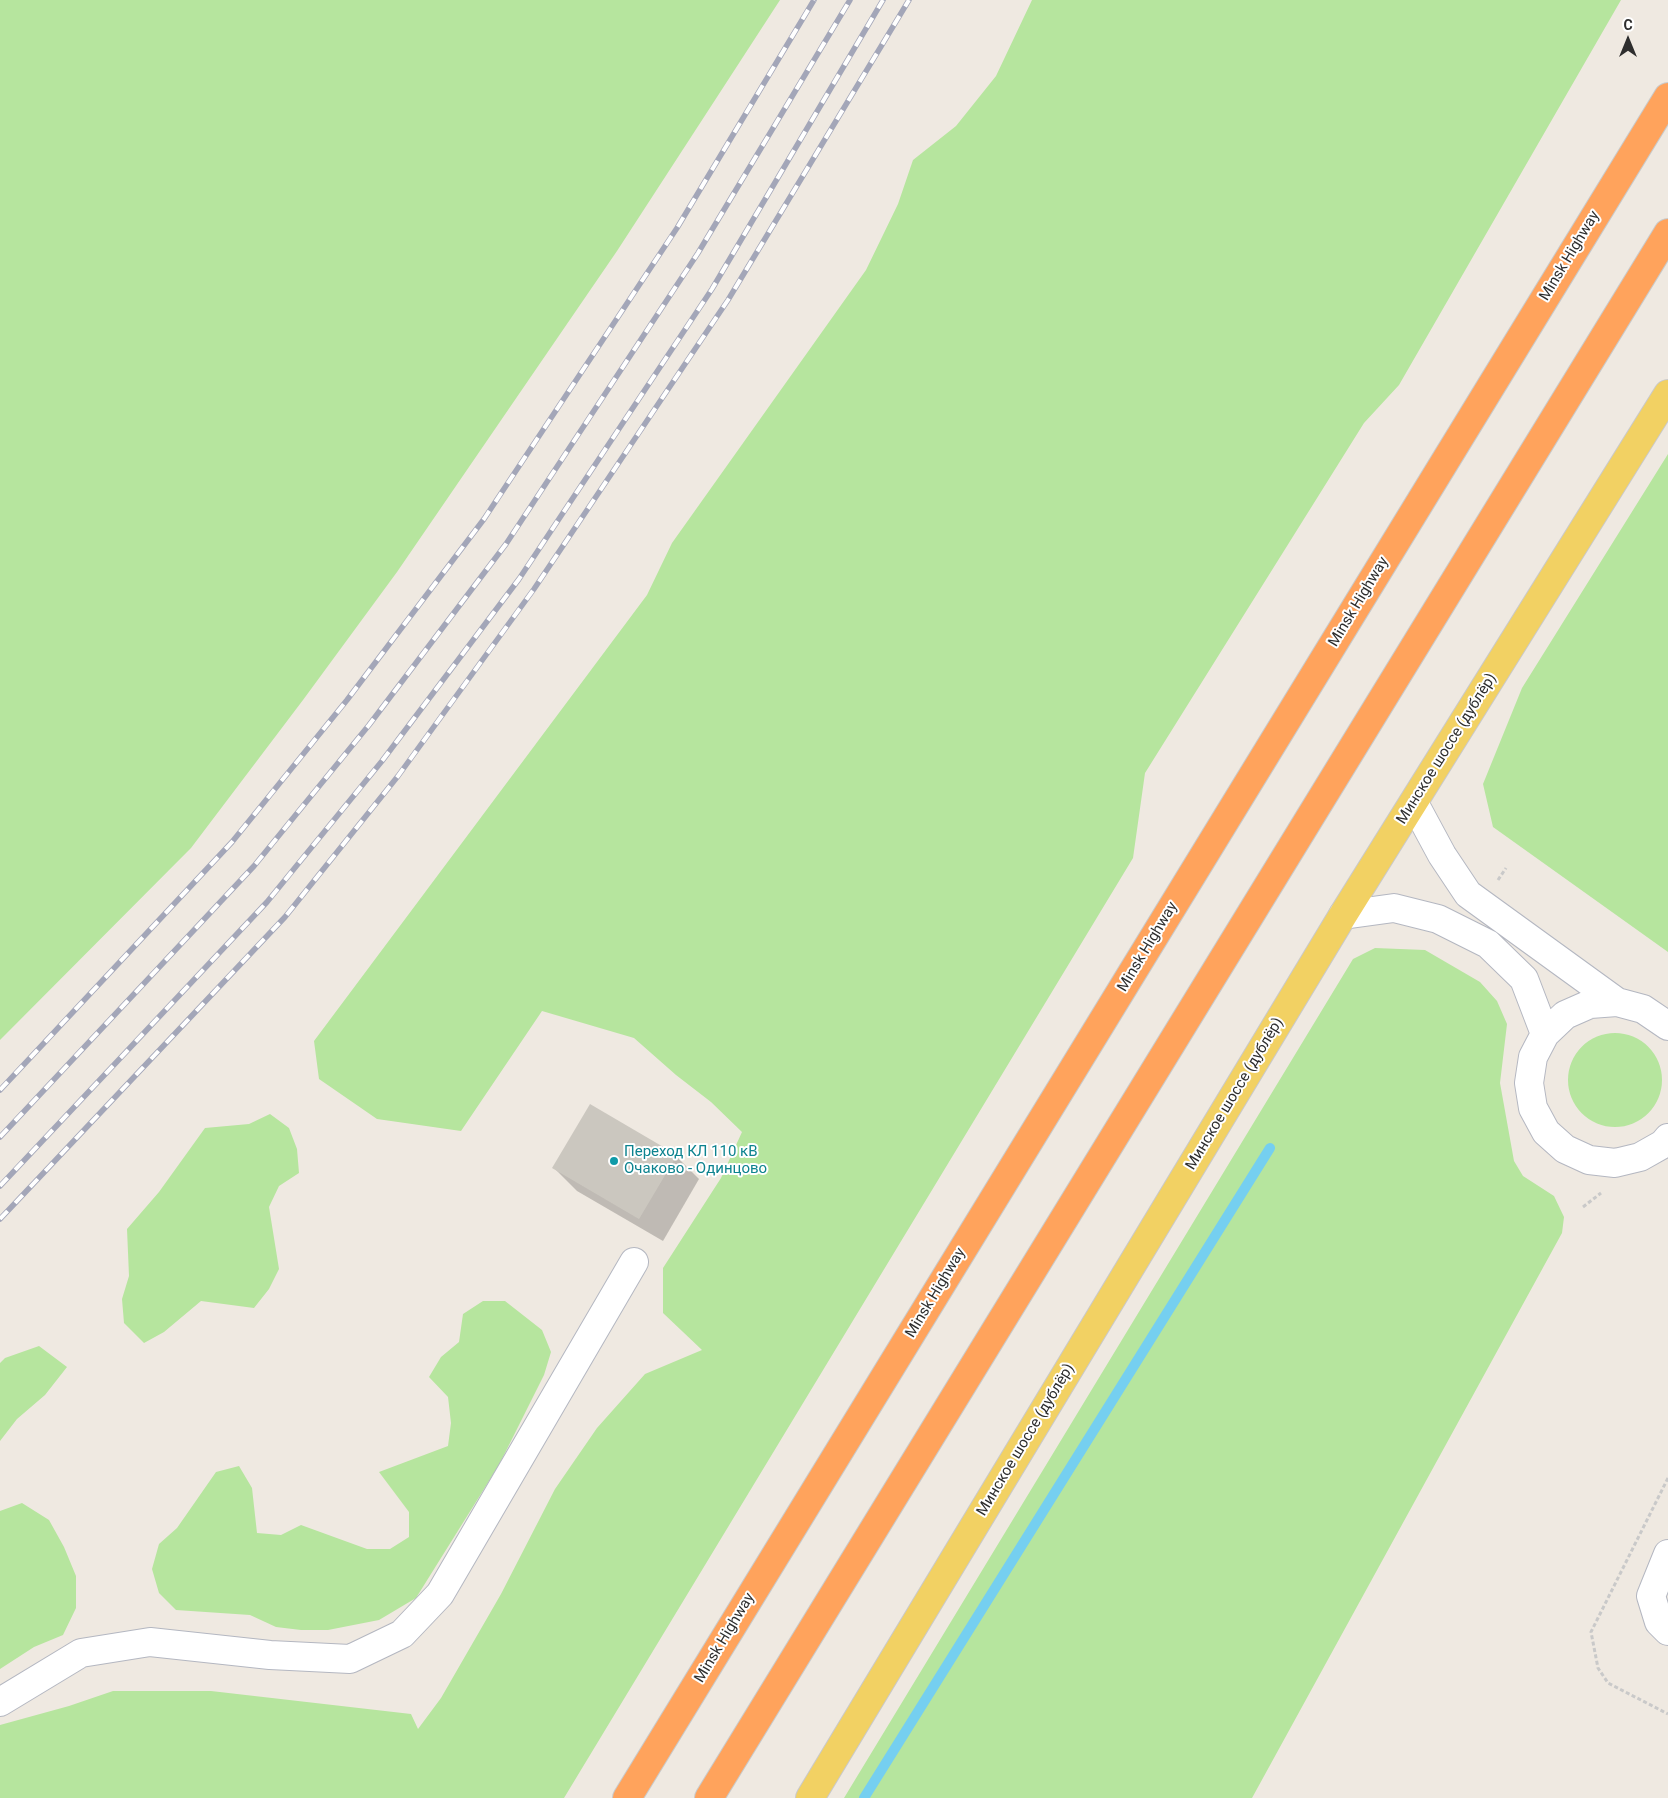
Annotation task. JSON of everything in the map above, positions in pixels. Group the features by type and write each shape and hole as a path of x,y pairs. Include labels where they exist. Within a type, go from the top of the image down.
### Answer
{"highway":[{"name":"Minsk Highway","path":"627,1798 1668,97"},
{"path":"710,1798 1668,233"}],"main road":[{"name":"Минское шоссе (дублёр)","path":"810,1798 1342,916 1668,394"}],"lane":[{"path":"1414,803 1442,855 1468,894 1617,1002"},
{"path":"1342,916 1394,908 1438,919 1488,944 1524,979 1545,1034"},
{"path":"1666,1141 1640,1157 1614,1163 1589,1160 1565,1150 1546,1132 1533,1108 1529,1083 1533,1057 1545,1034 1565,1015 1590,1004 1617,1002 1644,1008 1667,1025"},
{"path":"0,1702 80,1653 150,1642 270,1655 350,1659 402,1634 440,1594 634,1262"},
{"path":"1668,1554 1651,1596 1659,1622 1668,1631"}],"green space":[{"path":"0,0 780,0 617,251 397,572 303,700 191,848 0,1040"},
{"path":"1032,0 1621,0 1399,385 1364,423 1145,773 1133,858 564,1798 0,1798 0,1725 69,1706 113,1691 211,1691 411,1714 418,1729 441,1698 501,1594 555,1489 597,1428 645,1374 702,1350 663,1313 663,1268 721,1178 742,1132 711,1102 676,1075 634,1038 542,1011 461,1131 377,1119 319,1079 314,1041 647,595 672,543 866,270 898,204 913,160 956,126 996,76"},
{"path":"1668,454 1668,952 1493,827 1483,784 1522,688"},
{"path":"1375,948 1425,950 1480,982 1497,1001 1507,1024 1500,1083 1514,1161 1523,1176 1554,1196 1564,1217 1562,1233 1252,1798 844,1798 1353,959"},
{"path":"1606,1033 1624,1033 1649,1046 1659,1062 1662,1080 1659,1098 1649,1114 1624,1127 1606,1127 1581,1114 1568,1089 1568,1071 1581,1046"},
{"path":"270,1114 289,1128 297,1149 299,1173 279,1186 269,1207 279,1269 269,1289 254,1308 201,1301 164,1332 144,1343 124,1323 122,1299 129,1276 127,1229 159,1192 205,1128 249,1124"},
{"path":"483,1301 505,1301 542,1330 551,1352 544,1375 499,1465 416,1598 379,1620 328,1630 301,1630 276,1627 250,1615 176,1610 159,1593 152,1569 159,1544 177,1528 216,1472 239,1466 252,1488 257,1533 281,1535 301,1525 367,1549 390,1549 409,1537 409,1512 379,1472 448,1446 451,1423 448,1397 429,1377 441,1357 459,1342 463,1314"},
{"path":"39,1346 67,1367 45,1395 17,1419 0,1441 0,1363 5,1358"},
{"path":"22,1503 49,1520 64,1547 76,1576 76,1608 63,1635 34,1647 0,1669 0,1511"}],"building":[{"name":"Переход КЛ 110 кВ Очаково - Одинцово","path":"590,1104 677,1155 639,1219 552,1168"}],"waterway":[{"path":"864,1798 1270,1148"}],"railway":[{"path":"0,1090 232,842 347,700 484,519 677,228 814,0"},
{"path":"0,1137 254,866 369,725 506,544 698,253 850,0"},
{"path":"0,1186 267,902 382,761 519,579 712,289 883,0"},
{"path":"0,1219 285,917 398,776 534,589 728,300 909,0"}],"place":[{"name":"Переход КЛ 110 кВ Очаково - Одинцово","path":"614,1161"}]}
